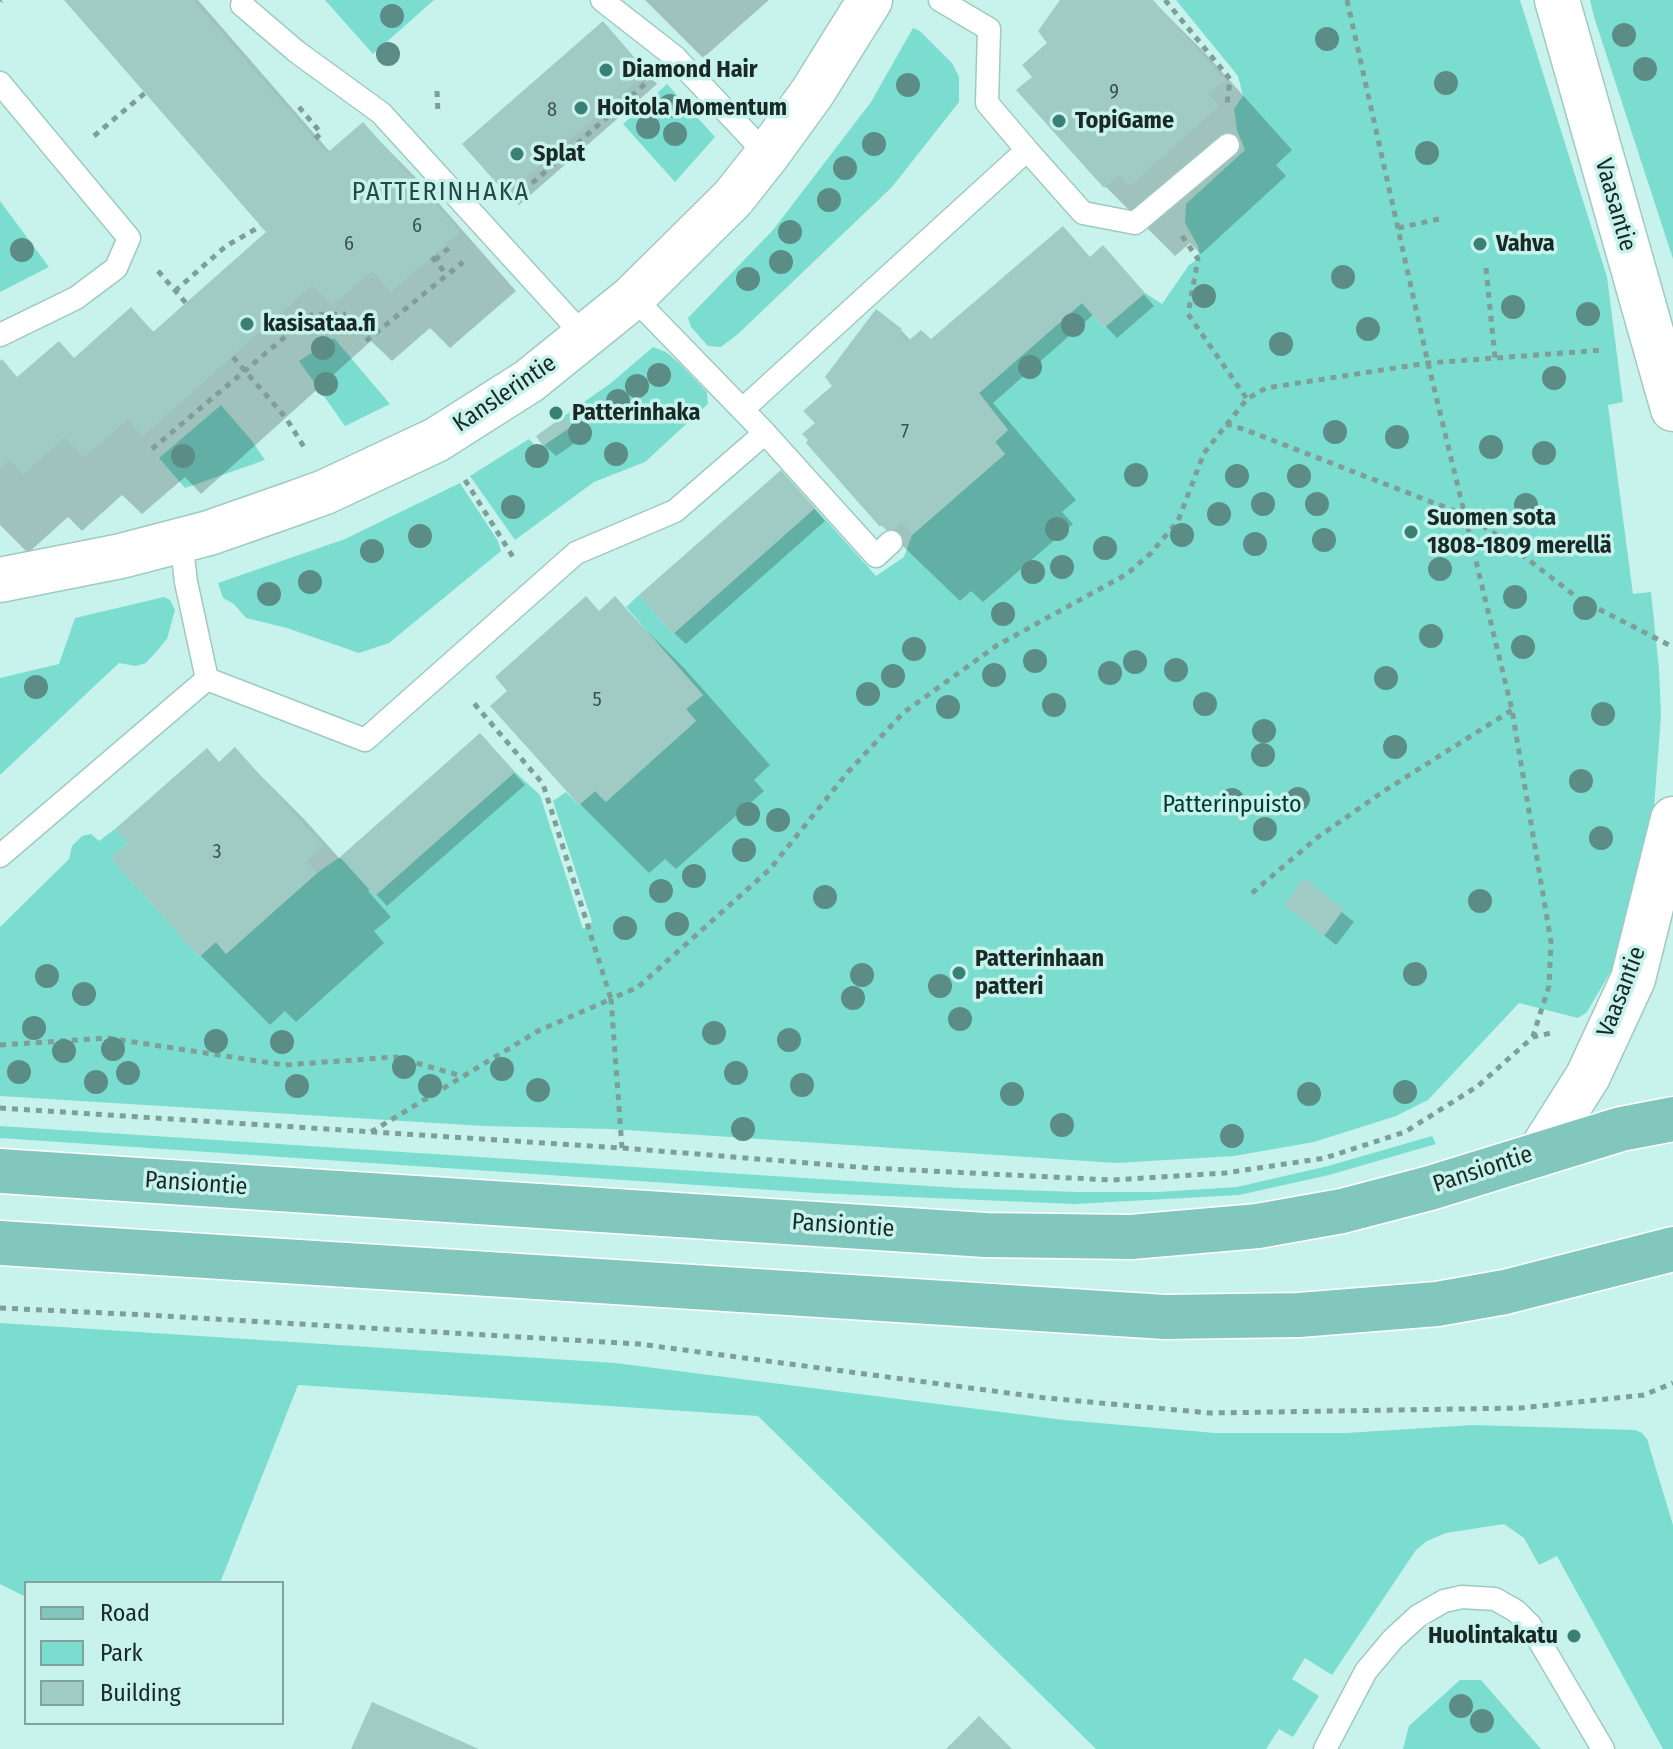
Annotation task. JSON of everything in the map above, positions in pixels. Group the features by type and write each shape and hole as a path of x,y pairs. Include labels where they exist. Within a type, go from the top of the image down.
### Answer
{"main road":[{"name":"Pansiontie","path":"0,1171 985,1235 1131,1237 1258,1226 1342,1211 1430,1188 1621,1129 1673,1119"},
{"path":"0,1243 1165,1317 1299,1315 1437,1304 1505,1292 1673,1249"}],"street":[{"name":"Kanslerintie","path":"0,580 121,556 209,533 325,492 436,440 529,381 633,297 733,198 812,93 870,0"},
{"name":"Vaasantie","path":"1557,0 1673,409"},
{"name":"Vaasantie","path":"1540,1152 1588,1076 1633,979 1673,819"}],"lane":[{"path":"602,0 675,57 767,155"},
{"path":"940,0 989,29 987,103 1083,213 1135,223 1228,145"},
{"path":"242,5 297,52 381,113 585,337"},
{"path":"0,83 129,238 116,268 76,298 0,335"},
{"path":"743,409 1027,150"},
{"path":"633,297 743,409 876,556 891,542"},
{"path":"207,679 365,740 576,553 675,511 765,433"},
{"path":"181,540 186,582 207,679"},
{"path":"0,856 207,679"},
{"path":"1325,1749 1366,1671 1393,1639 1418,1616 1444,1601 1462,1597 1495,1599 1516,1611 1530,1625 1603,1749"}],"path":[{"path":"1165,0 1230,79 1227,104 1233,137 1228,145"},
{"path":"0,1108 622,1148 870,1168 1112,1180 1225,1173 1325,1158 1405,1132 1478,1086 1533,1037 1549,986 1551,942 1512,710 1428,363 1347,0"},
{"path":"515,197 675,57"},
{"path":"65,160 145,93"},
{"path":"293,101 321,133 315,139"},
{"path":"1157,203 1198,259 1188,314 1247,399"},
{"path":"1398,228 1439,219"},
{"path":"175,291 226,246 261,226"},
{"path":"366,341 495,236"},
{"path":"432,257 447,275"},
{"path":"1486,268 1495,358"},
{"path":"152,449 311,315 346,314"},
{"path":"370,1132 538,1031 638,987 770,869 848,772 903,713 996,646 1127,574 1151,553 1178,521 1204,453 1247,399 1266,388 1428,363 1617,349"},
{"path":"233,357 286,418 308,454"},
{"path":"1226,424 1465,515 1494,533 1579,599 1673,647"},
{"path":"460,473 533,589"},
{"path":"445,671 543,784 611,999 622,1148"},
{"path":"1252,893 1340,822 1512,710"},
{"path":"0,1045 108,1038 284,1065 395,1057 463,1077"},
{"path":"0,1308 639,1344 1046,1398 1210,1413 1521,1408 1644,1395 1673,1383"}],"green space":[{"path":"325,0 434,0 373,54"},
{"name":"Patterinpuisto","path":"1176,0 1520,0 1607,277 1623,402 1608,405 1633,594 1651,592 1659,669 1661,715 1654,808 1641,891 1618,959 1587,1012 1578,1018 1519,1003 1428,1100 1396,1116 1314,1142 1234,1156 1116,1163 611,1129 484,1126 0,1096 0,927 69,859 72,846 82,836 91,834 99,841 115,829 128,843 111,858 199,957 216,942 226,954 317,873 340,857 375,895 515,772 540,795 583,929 592,922 553,801 566,792 579,805 595,791 606,801 696,721 686,709 703,695 626,607 639,595 673,634 815,508 876,576 904,557 912,535 1005,454 995,442 1008,430 979,393 1082,303 1104,328 1145,293 1162,304 1189,265 1198,259 1199,248 1185,223 1186,204 1245,150 1237,130 1234,109 1243,96 1238,76"},
{"path":"1590,0 1673,0 1673,259 1594,17"},
{"path":"913,28 920,31 952,63 959,77 959,102 892,187 738,334 721,347 708,346 691,327 688,318 773,230 871,102"},
{"path":"667,84 715,137 675,182 623,124"},
{"path":"0,201 49,267 0,292"},
{"path":"334,338 390,404 345,426 299,361"},
{"path":"653,347 666,352 707,392 708,404 645,462 594,482 515,540 470,476 529,439 538,449 571,427 564,416 611,383"},
{"path":"221,405 265,460 185,488 159,458"},
{"path":"460,483 498,541 501,551 389,643 359,653 287,628 246,618 234,604 223,598 218,583 345,539"},
{"path":"164,597 170,600 175,610 167,639 146,663 136,666 119,663 0,775 0,678 59,664 75,618"},
{"path":"0,1126 959,1188 1078,1192 1158,1192 1237,1187 1328,1166 1432,1136 1436,1144 1329,1175 1239,1195 1075,1204 816,1193 0,1138"},
{"path":"0,1323 615,1363 1064,1420 1215,1433 1346,1433 1473,1425 1635,1430 1647,1439 1673,1525 1673,1749 1663,1749 1557,1556 1539,1565 1524,1538 1504,1524 1446,1533 1427,1541 1416,1550 1332,1675 1305,1658 1292,1679 1319,1696 1293,1737 1279,1729 1266,1749 1096,1749 758,1416 298,1385 221,1581 24,1581 24,1596 0,1584"},
{"path":"1460,1680 1481,1680 1541,1749 1403,1749 1409,1726"}],"building":[{"path":"64,0 193,0 327,153 363,122 460,232 391,292 372,271 333,305 312,285 142,437 128,419 83,458 65,437 23,475 10,460 0,469 2,359 17,377 59,341 74,358 131,307 153,332 266,232"},
{"path":"1060,0 1153,0 1225,80 1208,94 1219,106 1130,186 1120,175 1104,188 1016,90 1032,77 1022,65 1047,43 1038,31"},
{"path":"603,21 647,72 507,195 462,144"},
{"path":"1063,226 1090,257 1103,245 1145,293 1104,328 1082,303 979,393 1008,430 995,442 1005,454 912,535 902,522 889,533 882,524 880,527 806,443 808,440 802,434 815,423 803,411 832,386 825,377 876,309 902,329 899,332 907,342 921,330 931,339"},
{"path":"564,416 571,426 543,446 536,436"},
{"path":"781,470 815,508 673,634 639,595"},
{"path":"586,596 599,611 615,596 703,695 686,709 696,721 606,802 595,791 579,805 490,706 507,691 495,677"},
{"path":"480,733 515,772 375,896 340,857"},
{"path":"235,747 323,846 307,861 317,873 226,954 216,942 199,957 111,858 128,843 115,829 207,748 219,762"},
{"path":"1304,878 1344,909 1324,936 1284,905"},
{"path":"372,1702 479,1749 351,1749"},
{"path":"979,1716 1012,1749 946,1749"}],"place":[{"name":"Diamond Hair","path":"606,70"},
{"name":"Hoitola Momentum","path":"581,108"},
{"name":"TopiGame","path":"1059,121"},
{"name":"Splat","path":"517,154"},
{"name":"Vahva","path":"1480,244"},
{"name":"kasisataa.fi","path":"247,324"},
{"name":"Patterinhaka","path":"556,413"},
{"name":"Suomen sota 1808-1809 merellä","path":"1411,532"},
{"name":"Patterinhaan patteri","path":"959,973"},
{"name":"Huolintakatu","path":"1574,1636"}],"district":[{"name":"PATTERINHAKA","path":"441,193"}]}
